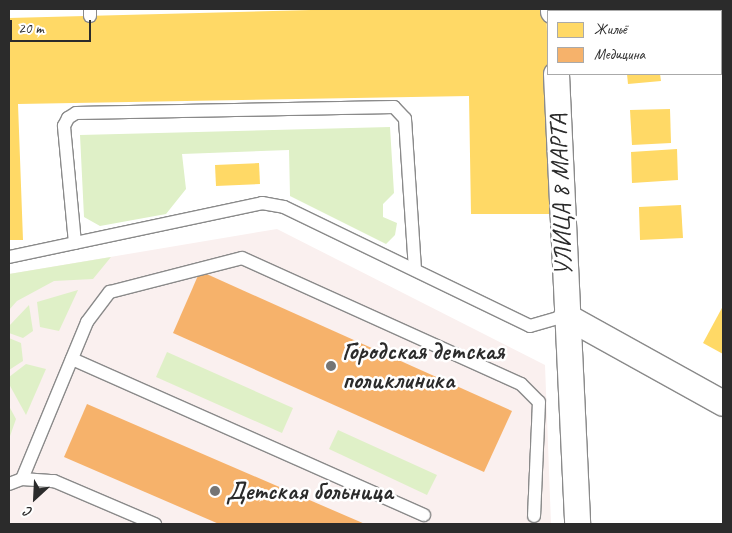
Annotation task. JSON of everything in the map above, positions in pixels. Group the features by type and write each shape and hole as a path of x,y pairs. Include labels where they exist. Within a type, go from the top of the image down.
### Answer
{"street":[{"name":"УЛИЦА 8 МАРТА","path":"556,75 577,524"},
{"path":"566,316 723,403"}],"lane":[{"path":"75,243 64,126 68,118 76,113 91,108 368,102 394,106 405,119 415,270"},
{"path":"9,257 262,203 284,207 530,326 566,316"},
{"path":"22,480 87,322 110,292 242,258 521,384 539,402 534,516"},
{"path":"72,359 424,515"},
{"path":"9,484 22,480 54,481 155,524"}],"shaded area":[{"path":"277,229 545,365 551,524 9,524 9,274"}],"green space":[{"path":"390,127 394,193 383,204 383,217 397,223 395,235 386,244 290,196 289,150 182,154 186,189 166,214 100,226 84,217 80,135"},
{"path":"111,257 93,279 54,281 17,301 9,310 9,274"},
{"path":"78,290 59,331 40,327 37,302"},
{"path":"29,305 33,331 23,338 9,333 9,326"},
{"path":"9,338 21,343 23,361 9,370"},
{"path":"167,352 293,408 282,433 156,377"},
{"path":"26,364 46,369 26,415 9,384 9,377"},
{"path":"9,406 16,419 9,439"},
{"path":"338,430 437,475 427,495 329,449"}],"building: Жильё":[{"path":"349,9 546,9 547,75 549,75 555,214 471,214 469,96 18,104 23,240 9,240 9,18"},
{"path":"619,9 686,9 686,10"},
{"path":"627,75 660,75 661,81 628,84"},
{"path":"670,109 671,143 632,145 630,110"},
{"path":"677,149 678,180 632,183 631,152"},
{"path":"259,163 260,184 216,186 215,165"},
{"path":"681,205 683,238 640,240 639,207"},
{"path":"723,306 723,354 703,343"}],"building: Медицина":[{"name":"Городская детская поликлиника","path":"200,271 512,411 484,472 173,333"},
{"name":"Детская больница","path":"87,404 365,524 219,524 64,457"}],"place":[{"name":"Городская детская поликлиника","path":"331,366"},
{"name":"Детская больница","path":"215,491"}]}
